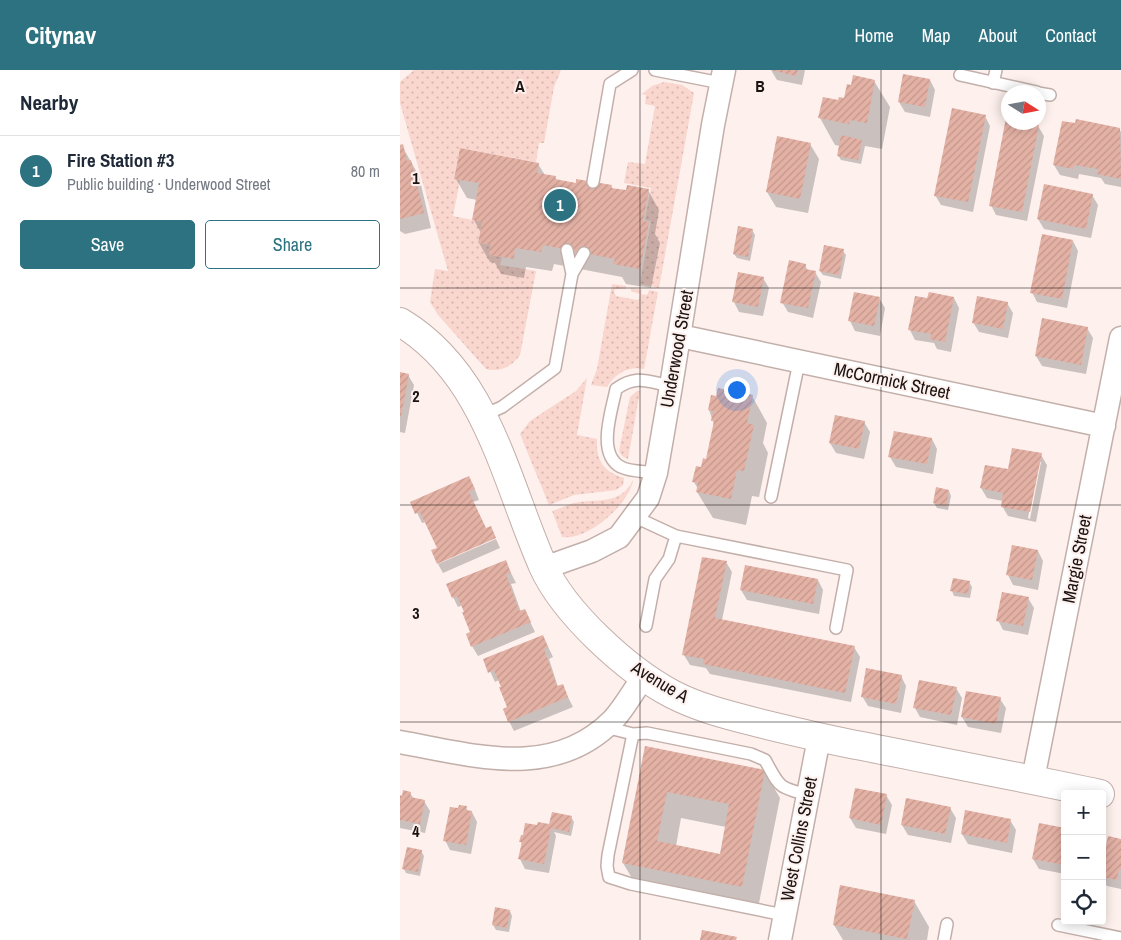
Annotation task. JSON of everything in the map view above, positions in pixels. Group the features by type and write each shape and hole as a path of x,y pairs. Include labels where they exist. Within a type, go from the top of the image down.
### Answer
{"street":[{"name":"Underwood Street","path":"544,568 592,551 619,537 648,498 656,473 722,76"},
{"name":"Avenue A","path":"400,322 410,327 442,356 474,398 500,452 544,568 560,594 603,644 644,676 672,694 715,712 819,738 1083,790"},
{"name":"McCormick Street","path":"680,336 1104,426"},
{"name":"Margie Street","path":"1033,779 1121,338"},
{"path":"400,742 486,758 545,758 571,748 594,735 614,719 644,676"},
{"name":"West Collins Street","path":"780,940 819,738"},
{"name":"Avenue A","path":"1106,795 1121,798"}],"lane":[{"path":"593,182 610,84 632,70"},
{"path":"655,70 722,76"},
{"path":"993,83 996,70"},
{"path":"960,76 1002,85"},
{"path":"567,250 572,274"},
{"path":"482,416 502,406 555,368 572,274 584,253"},
{"path":"771,497 799,362"},
{"path":"656,473 621,467 612,459 606,440 616,389 627,381 637,379 671,386"},
{"path":"635,517 676,536 847,570 836,628"},
{"path":"646,626 655,579 669,560 676,536"},
{"path":"604,727 634,734 647,733 751,754 766,760 778,784 788,790 808,795"},
{"path":"634,734 608,855 609,877 631,884 784,915"},
{"path":"944,940 947,924"},
{"path":"1058,925 1121,938"}],"shaded area":[{"path":"414,70 561,70 554,87 544,143 539,143 536,162 460,148 454,179 460,180 453,216 482,222 478,243 491,245 489,255 502,257 500,265 536,271 520,355 505,368 486,369 438,315 430,302 435,269 448,271 400,103 400,82"},
{"path":"664,82 682,85 694,93 659,288 640,284 651,221 645,220 651,188 624,183 628,162 645,164 655,106 645,104 646,95 642,94 652,86"},
{"path":"612,284 626,286 626,289 615,289 616,296 637,300 640,294 631,291 631,288 642,290 641,294 647,295 649,290 658,292 644,369 638,368 618,374 607,387 591,385 597,369"},
{"path":"587,378 577,435 597,439 598,453 602,464 611,472 624,478 623,485 616,490 574,495 549,505 520,434 530,421 576,391"},
{"path":"637,391 640,391 628,459 622,456 619,451 630,397"},
{"path":"633,480 624,500 605,519 583,533 572,537 562,537 552,511 574,503 615,497 622,494"}],"building":[{"path":"771,70 798,70 796,76"},
{"path":"903,74 930,79 925,107 898,102"},
{"path":"853,75 875,80 867,123 850,120 849,124 818,118 823,97 838,100 839,97 844,98 847,84 851,85"},
{"path":"952,108 986,115 968,202 934,196"},
{"path":"1076,119 1120,128 1121,179 1097,174 1098,169 1074,165 1073,169 1053,165 1062,121 1075,123"},
{"path":"1004,130 1038,130 1022,212 989,206"},
{"path":"841,135 862,140 858,160 837,156"},
{"path":"777,136 811,143 800,199 766,192"},
{"path":"403,144 407,161 411,160 424,213 400,219 400,145"},
{"path":"460,148 539,163 537,173 556,176 555,179 576,183 576,179 612,185 611,188 626,190 627,185 649,189 643,221 649,222 640,269 613,264 615,259 543,245 541,252 515,248 514,259 489,255 491,245 478,243 482,222 472,220 479,183 454,179"},
{"path":"1044,184 1093,194 1086,229 1037,219"},
{"path":"738,226 753,229 748,257 733,254"},
{"path":"1042,234 1073,240 1062,299 1030,293"},
{"path":"824,245 844,249 839,275 819,271"},
{"path":"789,260 806,264 805,269 816,271 808,308 780,303"},
{"path":"738,272 764,277 758,307 732,302"},
{"path":"854,292 880,297 874,326 848,321"},
{"path":"929,292 954,297 945,342 930,339 931,334 908,330 915,296 927,298"},
{"path":"977,296 1008,302 1003,329 972,323"},
{"path":"1042,318 1088,327 1081,365 1035,356"},
{"path":"400,372 409,374 401,416 400,416"},
{"path":"718,388 753,395 747,423 754,425 744,471 737,470 731,499 696,492 698,483 692,482 696,466 701,467 703,458 706,459 714,421 711,421 713,411 708,410 711,395 716,396"},
{"path":"835,415 865,421 859,449 829,443"},
{"path":"894,431 932,438 927,464 888,457"},
{"path":"1012,448 1042,453 1030,512 1001,507 1003,493 980,488 985,465 1008,469"},
{"path":"469,476 475,489 469,492 486,528 491,526 496,538 437,564 431,550 437,548 420,512 415,514 410,502"},
{"path":"936,487 949,490 946,506 933,503"},
{"path":"1012,545 1038,550 1032,580 1006,575"},
{"path":"702,557 727,561 715,618 855,646 845,693 703,664 704,659 682,655"},
{"path":"506,560 511,573 506,574 519,611 525,609 531,622 471,647 466,634 470,632 462,612 464,612 457,596 452,598 446,584"},
{"path":"745,565 818,579 813,604 740,590"},
{"path":"953,578 970,581 968,594 950,591"},
{"path":"1002,592 1029,597 1023,626 996,621"},
{"path":"543,635 548,647 544,649 557,686 563,684 568,697 508,722 503,709 507,707 499,687 501,687 494,670 488,673 483,659"},
{"path":"866,668 902,675 896,704 861,697"},
{"path":"919,680 957,687 951,715 913,708"},
{"path":"966,691 1001,697 996,724 961,717"},
{"path":"645,746 765,770 742,887 622,863","holes":["667,792 729,804 720,854 657,841"]},
{"path":"855,788 887,794 881,825 849,818"},
{"path":"403,790 411,792 410,797 425,800 420,824 400,820 400,795 402,796"},
{"path":"906,798 951,807 945,834 901,825"},
{"path":"459,805 467,806 466,810 472,811 466,845 443,841 450,807 458,808"},
{"path":"965,810 1011,819 1007,843 961,834"},
{"path":"552,812 572,816 569,832 551,828 544,864 518,859 522,842 519,842 521,835 523,835 525,823 537,825 538,822 549,824"},
{"path":"1039,823 1061,827 1061,864 1032,859"},
{"path":"1108,836 1121,839 1121,869 1119,869 1117,880 1106,878 1106,845"},
{"path":"407,847 422,850 418,872 402,869"},
{"path":"840,885 915,900 907,939 833,925"},
{"path":"495,907 510,910 507,928 492,925"},
{"path":"702,930 737,937 736,940 700,940"}],"place":[{"name":"Fire Station #3","path":"560,205"}]}
